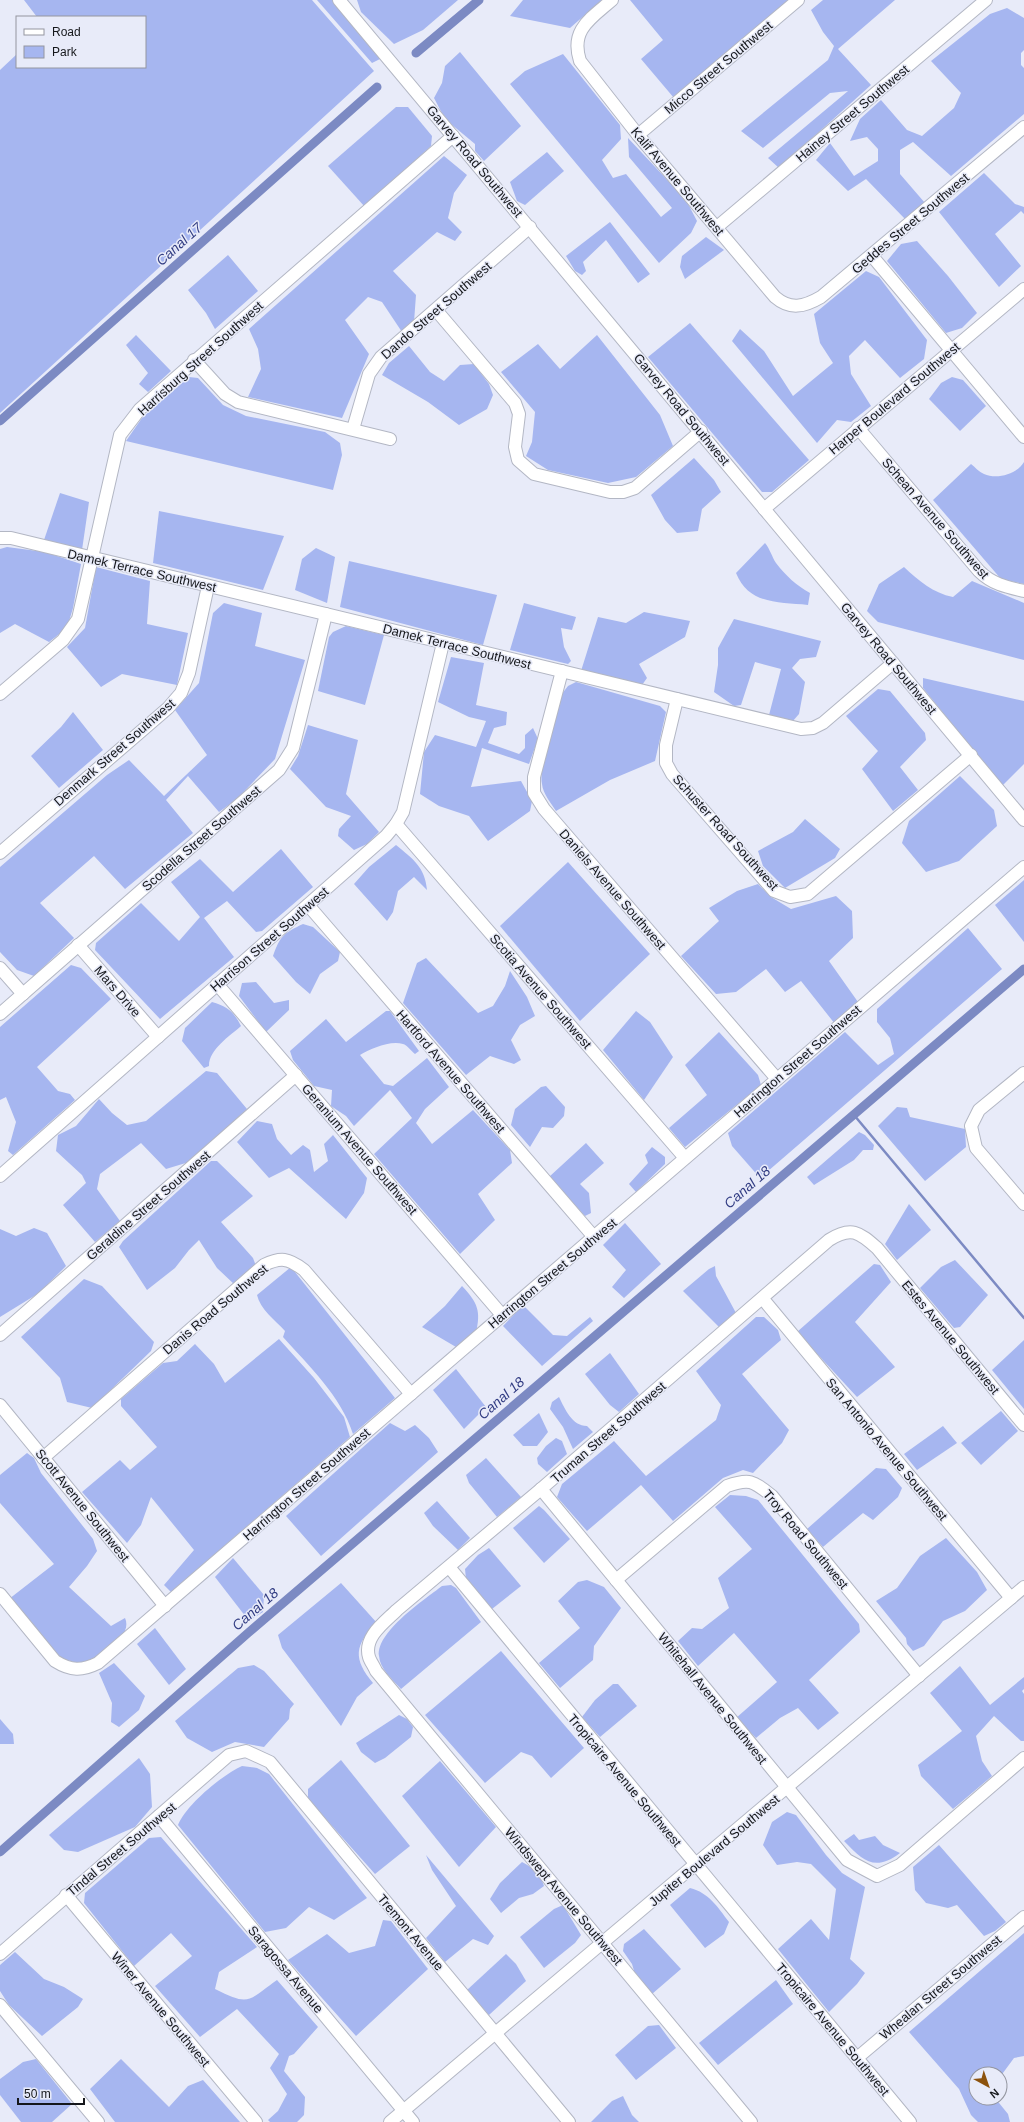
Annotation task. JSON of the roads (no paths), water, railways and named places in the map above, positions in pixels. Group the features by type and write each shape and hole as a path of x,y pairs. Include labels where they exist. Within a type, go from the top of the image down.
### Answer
{"street":[{"name":"Garvey Road Southwest","path":"339,0 1024,820"},
{"name":"Kalif Avenue Southwest","path":"612,0 581,28 576,48 580,61 638,135 775,297 790,306"},
{"name":"Micco Street Southwest","path":"638,135 798,0"},
{"name":"Hainey Street Southwest","path":"717,227 986,0"},
{"name":"Geddes Street Southwest","path":"790,306 807,305 820,297 872,256 1024,127"},
{"name":"Harrisburg Street Southwest","path":"0,694 63,640 78,619 90,558 120,435 140,409 194,360 453,136"},
{"name":"Dando Street Southwest","path":"354,429 368,374 381,357 530,227"},
{"path":"872,256 1024,437"},
{"name":"Harper Boulevard Southwest","path":"764,509 950,350 1024,289"},
{"path":"436,310 515,403 519,414 515,447 518,460 534,474 610,492 623,492 635,488 701,432"},
{"path":"194,360 225,394 238,402 354,429 390,439"},
{"name":"Schean Avenue Southwest","path":"858,428 988,580 1000,586 1024,591"},
{"name":"Damek Terrace Southwest","path":"0,538 11,538 801,729 813,728 823,724 893,663"},
{"name":"Denmark Street Southwest","path":"0,853 168,708 181,693 189,673 208,586"},
{"name":"Scodella Street Southwest","path":"0,1014 279,770 293,748 326,614"},
{"name":"Harrison Street Southwest","path":"0,1176 386,836 396,824 403,812 443,643"},
{"name":"Daniels Avenue Southwest","path":"562,671 534,777 534,793 544,809 777,1079"},
{"name":"Schuster Road Southwest","path":"677,699 666,745 666,762 672,774 774,891 790,897 808,894 971,755"},
{"name":"Scotia Avenue Southwest","path":"396,824 685,1158"},
{"name":"Harrington Street Southwest","path":"0,1594 55,1661 66,1668 76,1670 84,1669 98,1663 1024,867"},
{"name":"Hartford Avenue Southwest","path":"308,905 594,1237"},
{"name":"Mars Drive","path":"78,946 158,1037"},
{"path":"0,968 23,994"},
{"name":"Geranium Avenue Southwest","path":"217,984 502,1315"},
{"path":"1024,1073 979,1110 971,1126 976,1148 1024,1204"},
{"name":"Geraldine Street Southwest","path":"0,1335 296,1074"},
{"name":"Truman Street Southwest","path":"376,1671 368,1656 369,1643 376,1630 763,1299 829,1240 839,1234 853,1231 866,1238 877,1248"},
{"name":"Estes Avenue Southwest","path":"877,1248 1024,1425"},
{"name":"Danis Road Southwest","path":"43,1458 264,1265 278,1259 293,1262 304,1270 411,1394"},
{"name":"San Antonio Avenue Southwest","path":"763,1299 1011,1598"},
{"name":"Scott Avenue Southwest","path":"0,1405 165,1606"},
{"name":"Troy Road Southwest","path":"616,1580 728,1486 743,1480 757,1484 772,1496 919,1676"},
{"name":"Whitehall Avenue Southwest","path":"541,1490 847,1860 877,1876 900,1865 1024,1758"},
{"name":"Tropicaire Avenue Southwest","path":"449,1567 910,2122"},
{"name":"Jupiter Boulevard Southwest","path":"394,2122 1024,1587"},
{"name":"Windswept Avenue Southwest","path":"376,1671 604,1943 751,2122"},
{"name":"Tindal Street Southwest","path":"0,1954 66,1895 229,1755 246,1751"},
{"name":"Tremont Avenue","path":"246,1751 270,1762 569,2122"},
{"name":"Saragossa Avenue","path":"159,1816 413,2122"},
{"name":"Winer Avenue Southwest","path":"66,1895 256,2122"},
{"name":"Whealan Street Southwest","path":"857,2058 1024,1916"},
{"path":"0,2005 98,2122"},
{"name":"Jupiter Boulevard Southwest","path":"390,2122 404,2112"}],"waterway":[{"name":"Canal 17","path":"416,53 479,0"},
{"name":"Canal 17","path":"0,421 377,87"},
{"name":"Canal 18","path":"0,1852 248,1633 1024,969"},
{"path":"854,1115 1024,1318"}]}
